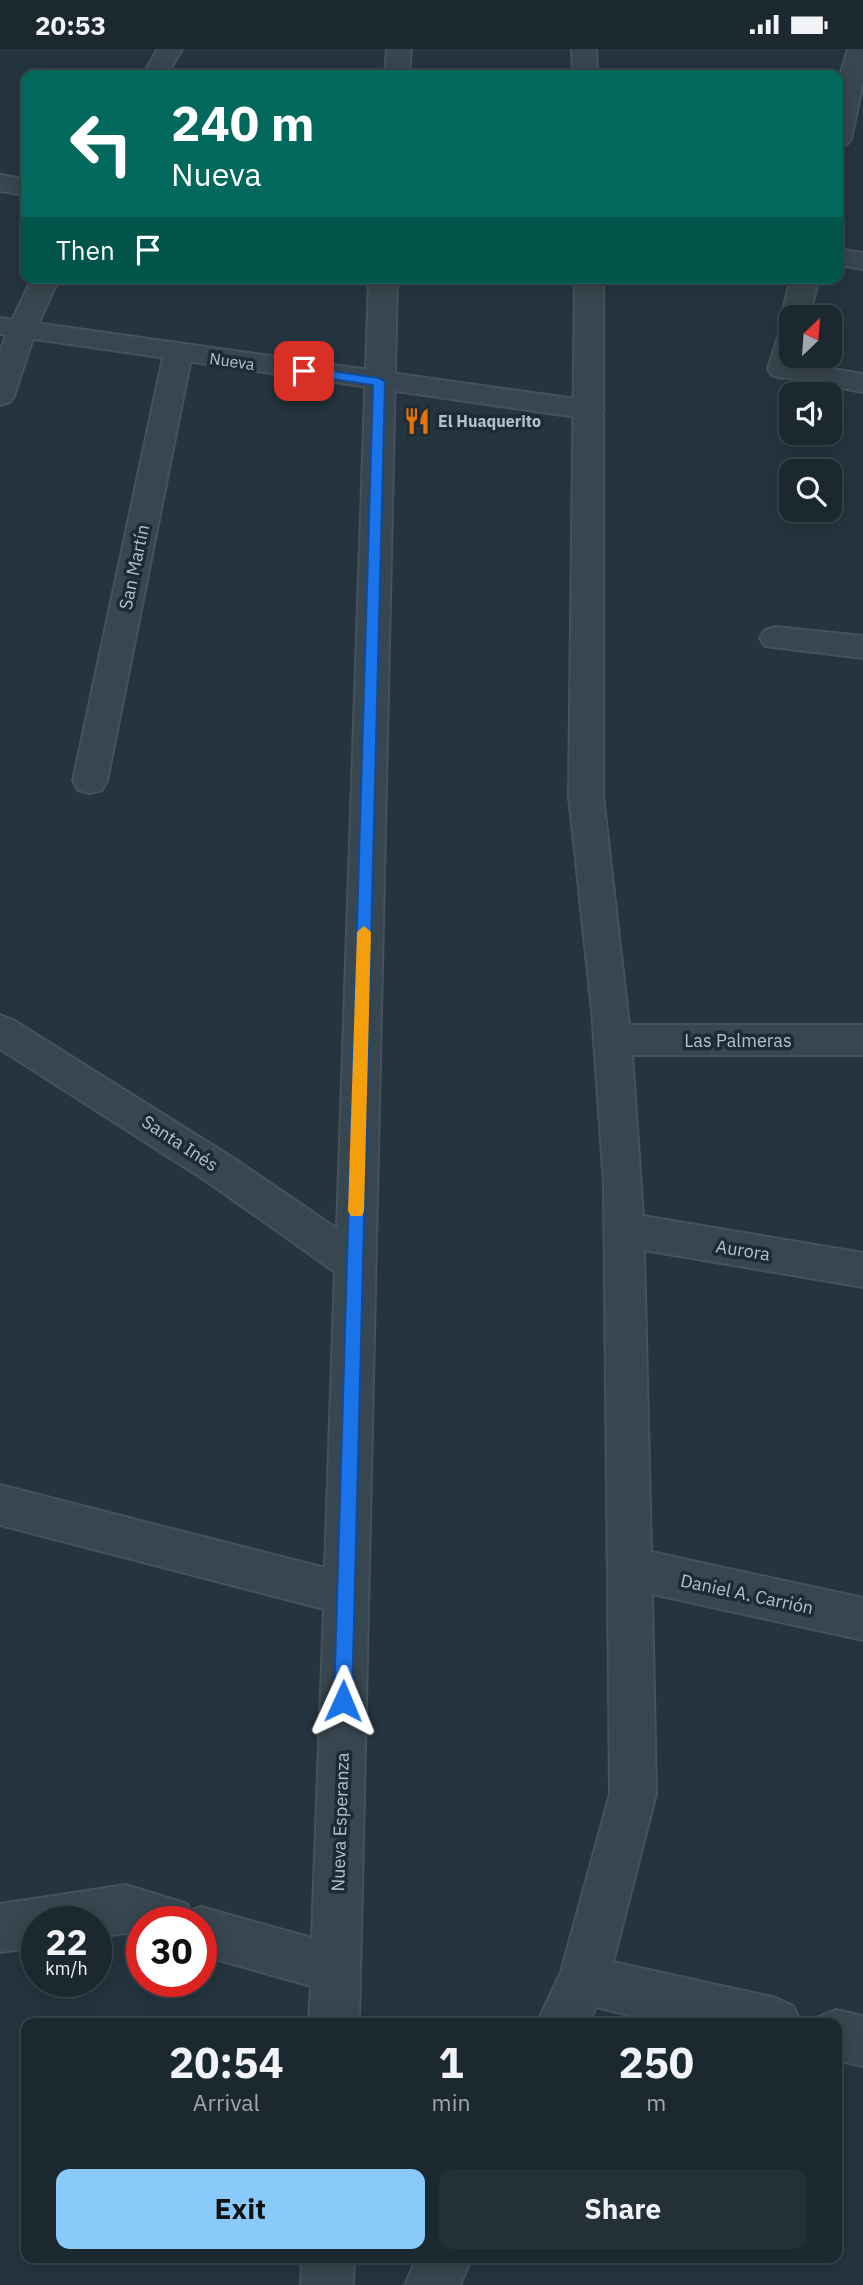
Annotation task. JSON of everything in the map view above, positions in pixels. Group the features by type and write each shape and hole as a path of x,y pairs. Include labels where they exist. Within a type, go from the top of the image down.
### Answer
{"street":[{"path":"158,70 170,49"},
{"path":"397,70 399,49"},
{"path":"584,49 585,70"},
{"path":"843,142 857,53"},
{"path":"0,183 21,186"},
{"path":"843,258 863,261"},
{"path":"0,396 11,328 42,284"},
{"name":"Nueva Esperanza","path":"334,2018 383,284"},
{"path":"564,2018 583,1979 633,1794 624,1230 612,1040 586,796 589,284"},
{"path":"798,305 803,284"},
{"name":"Nueva","path":"11,328 590,410"},
{"name":"San Martín","path":"90,781 178,353"},
{"path":"782,368 863,383"},
{"path":"776,638 863,647"},
{"name":"Santa Inés","path":"0,1030 222,1171 355,1263"},
{"name":"Las Palmeras","path":"612,1040 863,1040"},
{"name":"Aurora","path":"624,1230 863,1270"},
{"path":"0,1504 346,1594"},
{"name":"Daniel A. Carrión","path":"631,1569 863,1619"},
{"path":"0,1928 21,1925"},
{"path":"217,1936 335,1969"},
{"path":"583,1979 751,2018"},
{"path":"842,2036 863,2041"},
{"path":"327,2263 327,2285"},
{"path":"431,2285 443,2263"}],"slow traffic":[{"path":"356,1211 364,932"}],"place":[{"name":"El Huaquerito","path":"417,421"}],"route":[{"path":"304,371 379,382 343,1701"}]}
